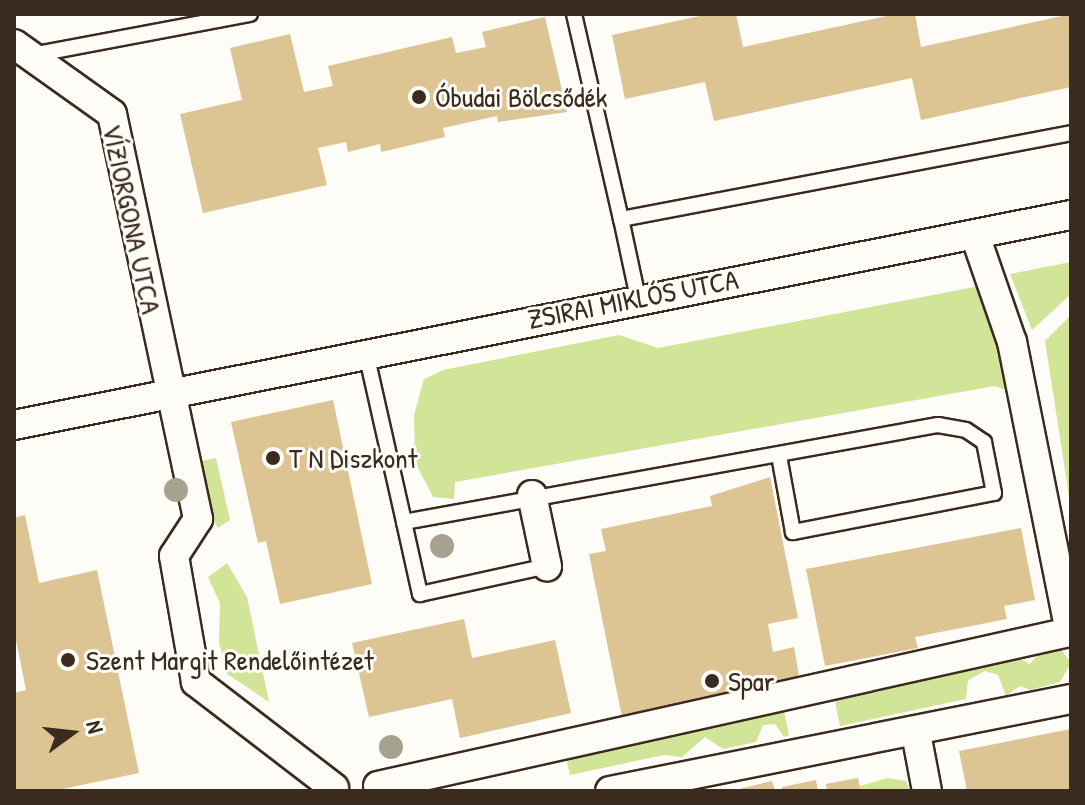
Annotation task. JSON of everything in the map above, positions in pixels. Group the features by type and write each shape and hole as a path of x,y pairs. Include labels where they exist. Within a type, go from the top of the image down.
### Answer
{"street":[{"name":"VÍZIORGONA UTCA","path":"23,49 112,114 184,390 198,519 174,556 196,682 327,790"},
{"name":"ZSIRAI MIKLÓS UTCA","path":"14,425 638,298 1071,215"},
{"path":"327,790 381,788 1070,634 1012,342 975,235"},
{"path":"532,495 547,566"},
{"path":"610,791 916,733 1071,699"},
{"path":"916,733 927,791"}],"lane":[{"path":"23,49 250,14"},
{"path":"574,14 638,298"},
{"path":"621,219 1071,133"},
{"path":"366,353 420,594 547,566"},
{"path":"404,522 532,495 779,456 938,425 966,430 984,442 994,493 793,532 779,456"}],"green space":[{"path":"1071,262 1071,294 1032,330 1010,274"},
{"path":"995,283 1010,392 995,386 455,482 454,499 433,497 415,462 414,415 424,379 443,370 619,335 658,348"},
{"path":"1071,315 1071,509 1045,341"},
{"path":"216,458 230,520 218,528 198,493 197,462"},
{"path":"227,563 247,597 269,702 227,674 219,642 220,603 208,577"},
{"path":"1059,646 1071,663 1060,682 1030,690 1020,686 1006,696 998,675 985,671 968,680 966,699 840,726 833,691 1011,654 1030,664 1041,650"},
{"path":"784,711 789,735 784,737 775,724 763,725 756,742 723,749 705,737 682,757 664,755 570,775 566,758 705,718 709,728"},
{"path":"888,778 906,781 910,791 861,791 860,786"}],"building":[{"path":"709,14 736,14 743,47 896,14 915,14 921,47 1071,14 1071,87 921,120 912,78 714,121 705,82 625,99 612,35"},
{"path":"545,17 567,112 498,122 497,116 443,128 445,137 381,152 380,144 348,152 346,142 318,148 327,185 203,213 180,114 242,100 230,48 290,34 304,92 333,86 328,66 452,37 456,53 486,47 482,32"},
{"path":"333,400 372,584 280,604 266,541 258,543 231,422"},
{"path":"770,477 798,618 768,624 773,652 794,647 799,676 778,681 781,695 624,727 589,554 606,551 601,529 712,506 710,496"},
{"name":"Szent Margit Rendelőintézet","path":"25,515 39,583 97,570 139,773 53,791 14,791 14,693 26,690 14,630 14,518"},
{"path":"1021,528 1035,600 1004,606 1007,619 915,637 918,648 825,666 806,569"},
{"path":"464,619 472,658 555,640 571,713 460,738 452,699 369,717 352,643"},
{"path":"1071,729 1071,791 967,791 959,751"},
{"path":"858,778 861,791 827,791 826,784"},
{"path":"816,780 818,791 783,791 782,787"},
{"path":"772,781 775,791 735,791 735,790"}],"place":[{"name":"Óbudai Bölcsődék","path":"419,97"},
{"name":"T N Diszkont","path":"273,458"},
{"name":"Szent Margit Rendelőintézet","path":"68,660"},
{"name":"Spar","path":"712,681"}]}
